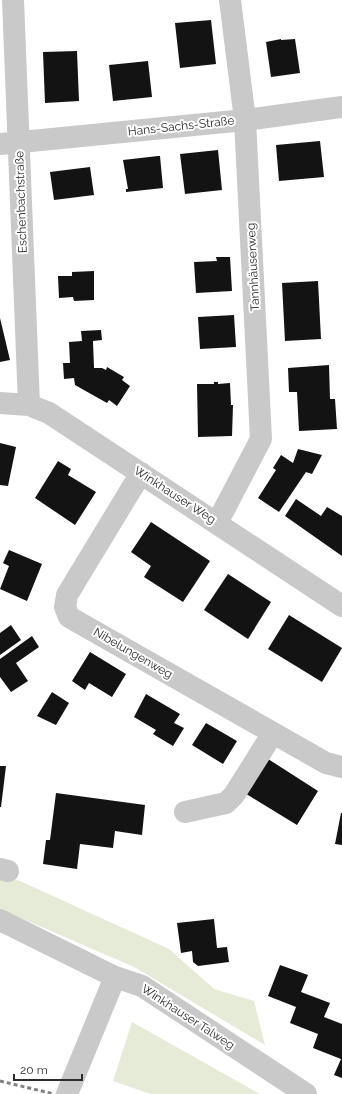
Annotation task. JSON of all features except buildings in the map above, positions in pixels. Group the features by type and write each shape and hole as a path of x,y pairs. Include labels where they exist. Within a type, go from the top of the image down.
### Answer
{"street":[{"name":"Eschenbachstraße","path":"13,0 10,144 29,405"},
{"name":"Tannhäuserweg","path":"217,523 261,439 245,120 230,0"},
{"name":"Hans-Sachs-Straße","path":"10,144 245,120 342,107"},
{"name":"Winkhauser Weg","path":"0,403 29,405 49,413 342,606"},
{"name":"Nibelungenweg","path":"141,473 67,595 65,607 69,617 326,763 342,767"},
{"path":"184,812 226,803 234,795 273,733"},
{"name":"Winkhauser Talweg","path":"0,920 13,925 115,977 142,986 306,1094"},
{"path":"67,1094 115,977"}],"green space":[{"path":"0,876 20,881 169,949 214,989 254,1001 265,1045 134,967 0,909"},
{"path":"132,1022 260,1094 151,1094 113,1081"}],"railway":[{"path":"0,1081 54,1094"}]}
